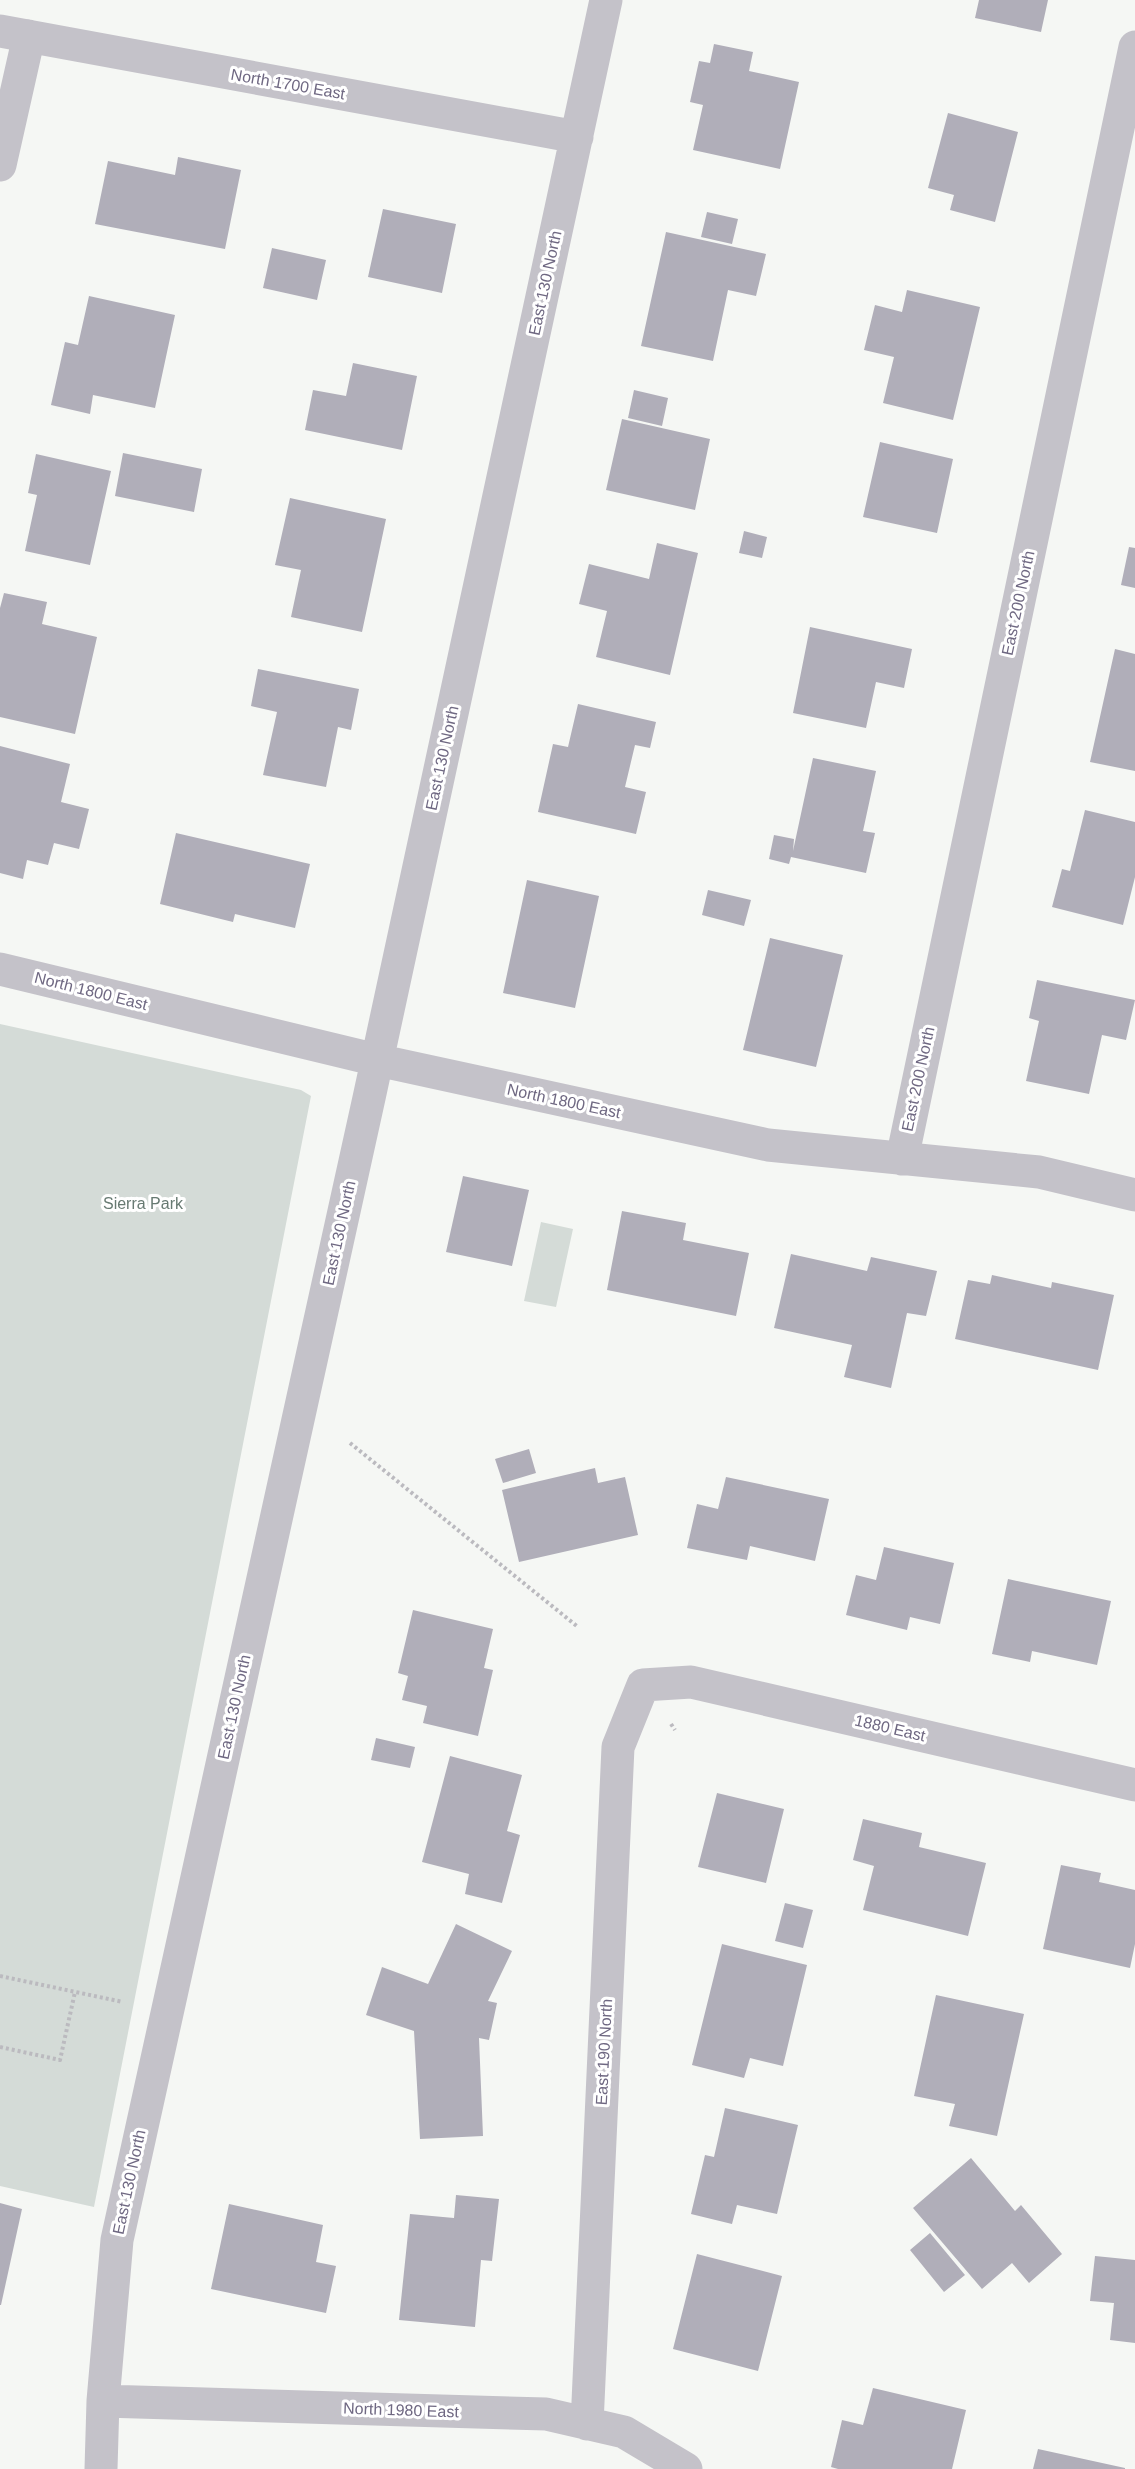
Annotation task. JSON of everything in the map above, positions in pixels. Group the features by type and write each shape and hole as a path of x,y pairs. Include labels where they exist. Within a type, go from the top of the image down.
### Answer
{"street":[{"name":"East 130 North","path":"101,2469 103,2401 119,2231 377,1060 606,0"},
{"name":"North 1700 East","path":"15,34 577,137"},
{"path":"0,165 15,34"},
{"name":"East 200 North","path":"902,1160 1135,46"},
{"name":"North 1800 East","path":"0,969 377,1060 768,1145 1039,1172 1135,1195"},
{"name":"1880 East","path":"643,1685 691,1682 1135,1785"},
{"name":"East 190 North","path":"587,2424 618,1747 643,1685"},
{"name":"North 1980 East","path":"103,2401 546,2414 624,2432 686,2469"}],"path":[{"path":"350,1443 578,1627"},
{"path":"671,1724 675,1730"},
{"path":"0,1976 123,2002"},
{"path":"0,2047 60,2060 75,1992"}],"green space":[{"name":"Sierra Park","path":"0,1024 301,1090 311,1096 94,2207 0,2186"},
{"path":"541,1222 573,1229 556,1307 524,1301"}],"building":[{"path":"979,0 1048,0 1041,32 975,18"},
{"path":"714,44 753,52 749,71 799,82 780,169 693,150 703,105 690,102 699,61 710,63"},
{"path":"948,113 1018,132 995,222 950,210 954,195 928,188"},
{"path":"178,157 241,170 225,249 95,224 108,161 175,175"},
{"path":"383,209 456,224 442,293 368,277"},
{"path":"707,212 738,219 732,244 701,237"},
{"path":"666,232 766,254 756,296 728,290 713,361 641,346"},
{"path":"272,248 326,260 317,300 263,288"},
{"path":"907,290 980,307 953,420 883,403 894,357 864,350 875,305 902,312"},
{"path":"89,296 175,315 155,408 93,395 90,414 51,405 65,342 78,345"},
{"path":"353,363 417,376 402,450 305,430 313,390 346,396"},
{"path":"634,390 668,398 662,426 628,418"},
{"path":"622,419 710,439 695,510 606,490"},
{"path":"880,442 953,459 937,533 863,517"},
{"path":"123,453 202,469 194,512 115,496"},
{"path":"36,454 111,471 90,565 25,551 37,495 28,493"},
{"path":"290,498 386,519 362,632 291,617 301,570 275,565"},
{"path":"744,531 767,537 762,558 739,553"},
{"path":"657,543 698,553 670,675 596,657 607,611 579,604 589,564 649,579"},
{"path":"1129,547 1135,548 1135,588 1121,585"},
{"path":"4,593 47,602 42,624 97,637 75,734 0,717 0,608"},
{"path":"810,627 912,649 904,688 876,682 866,728 793,713"},
{"path":"1115,649 1135,654 1135,771 1090,762"},
{"path":"258,669 359,689 351,730 338,727 326,787 263,775 277,712 251,706"},
{"path":"578,704 656,722 650,748 635,745 625,787 646,792 636,834 538,812 553,744 568,747"},
{"path":"0,746 70,764 61,802 89,809 79,849 54,843 48,865 27,860 23,879 0,873"},
{"path":"813,758 876,771 863,831 875,833 866,873 791,857 789,864 769,859 774,835 794,839 793,851"},
{"path":"1085,810 1135,822 1135,877 1123,925 1052,907 1062,869 1070,871"},
{"path":"176,833 310,864 295,928 235,914 233,922 160,904"},
{"path":"527,880 599,896 575,1008 503,993"},
{"path":"708,890 751,900 744,926 702,915"},
{"path":"770,938 843,955 816,1067 743,1050"},
{"path":"1037,980 1135,1000 1126,1040 1102,1035 1089,1094 1026,1081 1039,1021 1029,1018"},
{"path":"463,1176 529,1190 512,1266 446,1252"},
{"path":"622,1211 686,1223 683,1240 749,1253 736,1316 607,1290"},
{"path":"791,1254 867,1271 871,1257 937,1271 926,1316 907,1313 891,1388 844,1377 852,1345 774,1328"},
{"path":"992,1275 1051,1288 1052,1282 1114,1295 1098,1370 955,1339 968,1280 990,1284"},
{"path":"529,1449 536,1473 503,1483 495,1459"},
{"path":"595,1468 598,1483 625,1477 638,1535 519,1562 502,1490"},
{"path":"726,1477 829,1499 815,1561 750,1546 747,1560 687,1548 697,1504 718,1509"},
{"path":"884,1547 954,1563 940,1624 910,1617 907,1630 846,1615 856,1575 876,1580"},
{"path":"1008,1579 1111,1601 1097,1665 1032,1651 1030,1662 992,1654"},
{"path":"413,1610 493,1629 484,1668 493,1670 478,1736 423,1723 427,1706 402,1700 408,1676 398,1673"},
{"path":"376,1738 415,1747 410,1768 371,1760"},
{"path":"450,1756 522,1775 507,1831 520,1835 502,1903 465,1894 469,1874 422,1862"},
{"path":"717,1793 784,1809 766,1883 698,1867"},
{"path":"863,1819 922,1833 919,1847 986,1863 968,1936 863,1910 874,1866 853,1860"},
{"path":"1061,1865 1101,1873 1099,1882 1135,1890 1135,1944 1130,1968 1043,1949"},
{"path":"785,1903 813,1910 803,1948 775,1941"},
{"path":"456,1924 512,1951 488,2001 497,2003 489,2040 479,2038 483,2136 420,2139 414,2031 366,2015 382,1967 428,1984"},
{"path":"722,1944 807,1965 783,2066 750,2058 744,2078 692,2065"},
{"path":"936,1995 1024,2014 997,2136 949,2126 955,2104 914,2096"},
{"path":"725,2108 798,2125 777,2214 737,2205 732,2224 691,2214 705,2155 714,2157"},
{"path":"971,2158 1015,2211 1021,2205 1062,2254 1029,2283 1012,2263 982,2289 913,2208"},
{"path":"456,2195 499,2199 492,2261 481,2260 475,2327 399,2320 410,2214 454,2218"},
{"path":"0,2203 22,2209 1,2305 0,2305"},
{"path":"229,2204 323,2225 316,2262 336,2266 326,2313 211,2289"},
{"path":"930,2233 965,2275 944,2292 910,2250"},
{"path":"697,2254 782,2276 758,2371 673,2349"},
{"path":"1095,2256 1135,2260 1135,2343 1110,2340 1114,2303 1090,2301"},
{"path":"873,2388 966,2410 952,2469 838,2469 831,2467 842,2420 863,2425"},
{"path":"1038,2449 1125,2468 1125,2469 1033,2469"}]}
